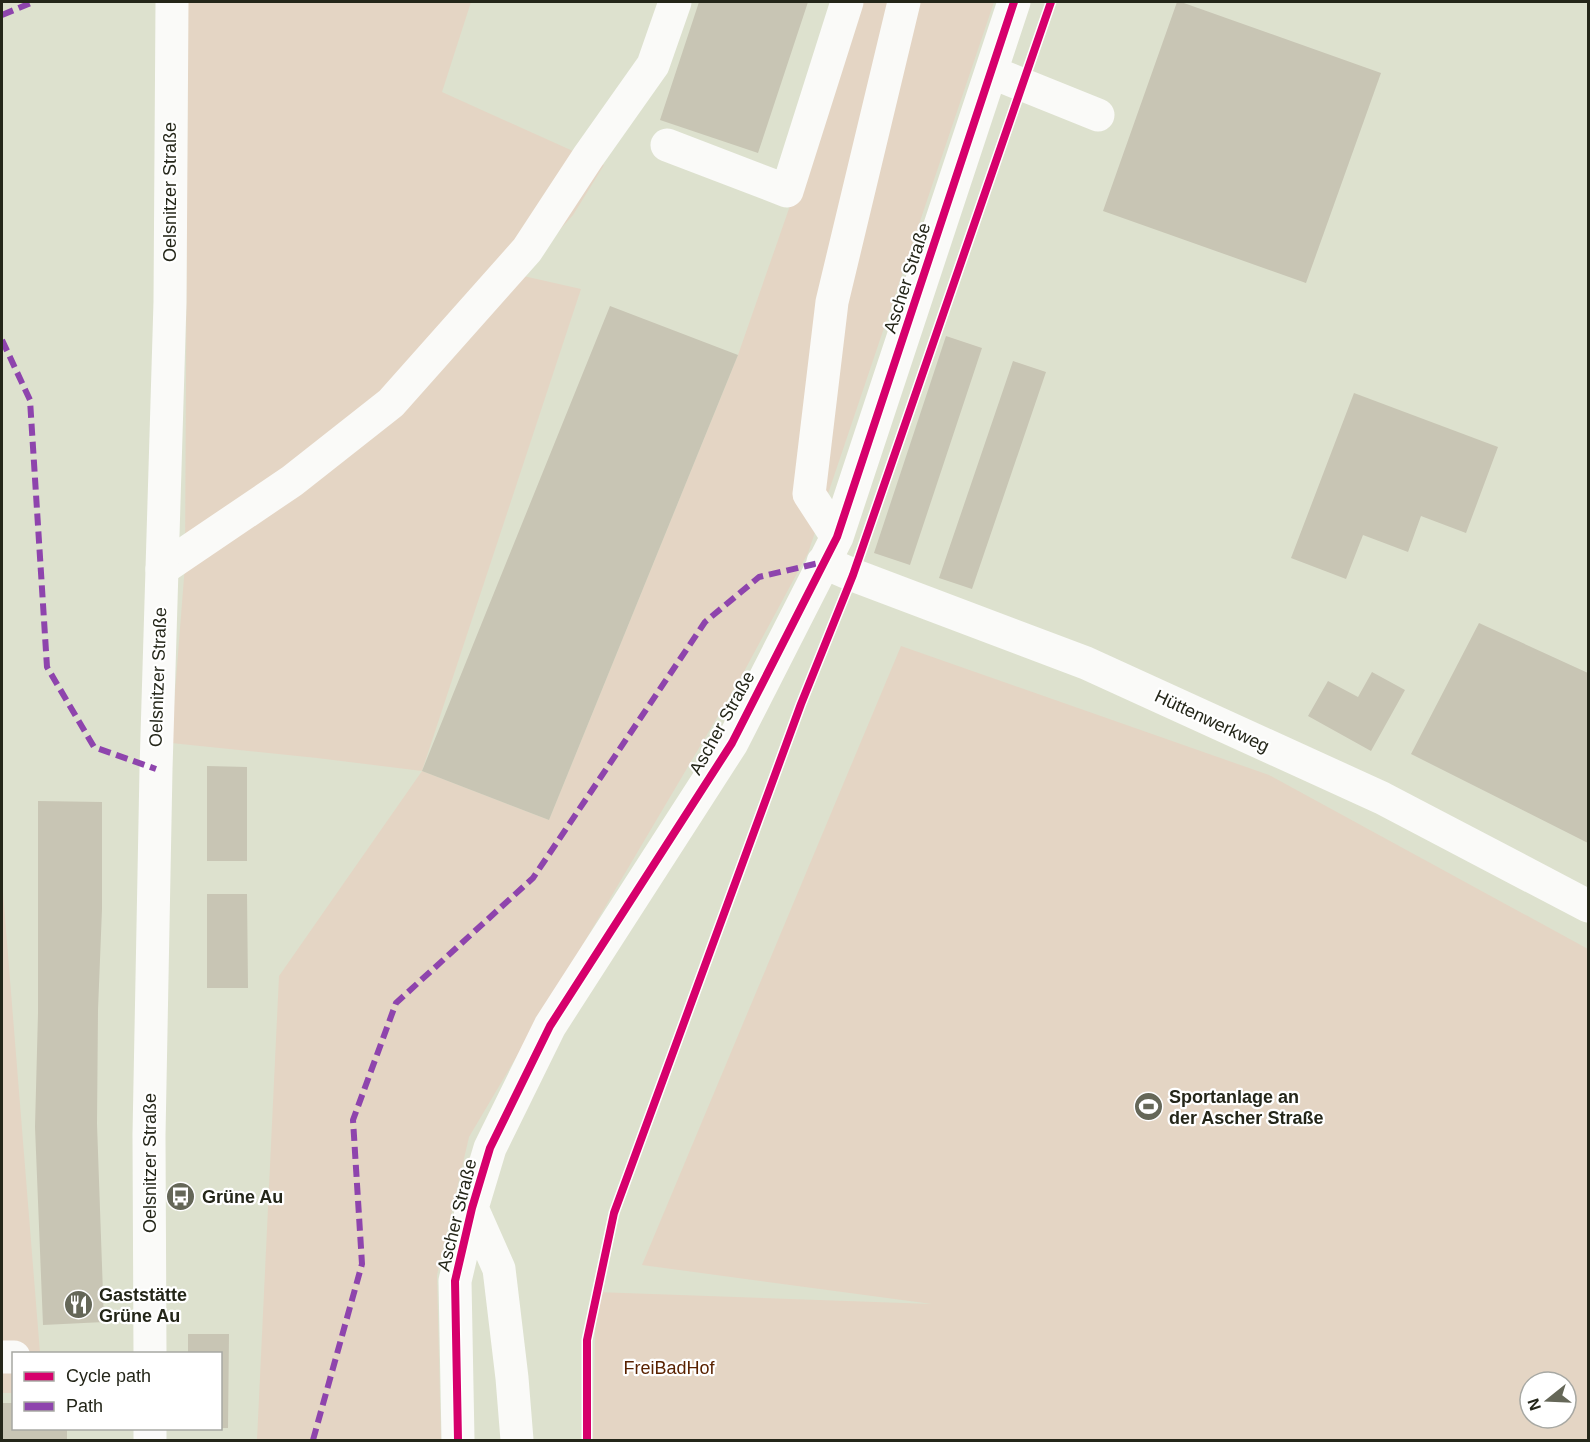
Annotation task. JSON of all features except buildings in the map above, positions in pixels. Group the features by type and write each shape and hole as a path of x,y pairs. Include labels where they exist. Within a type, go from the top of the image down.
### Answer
{"street":[{"name":"Oelsnitzer Straße","path":"150,1352 149,1135 155,780 170,302 172,2"},
{"path":"162,568 292,482 392,403 527,250 588,157 653,65 675,2"},
{"path":"667,145 787,191 848,2"},
{"path":"830,550 809,494 832,302 904,2"},
{"name":"Ascher Straße","path":"458,1440 455,1281 472,1208 490,1148 550,1026 732,743 830,550 1014,2"},
{"path":"991,72 1098,115"},
{"name":"Hüttenwerkweg","path":"830,550 853,575 1086,663 1382,798 1588,906"},
{"path":"472,1208 499,1269 517,1440"}],"green space":[{"path":"188,2 471,2 442,92 604,165 573,215 519,275 581,289 422,771 171,743 185,565"},
{"path":"861,2 994,2 808,553 741,677 469,1137 437,1275 441,1440 257,1440 279,976 422,771 549,820 738,355"},
{"name":"Sportanlage an der Ascher Straße","path":"901,646 1269,775 1588,949 1588,1440 593,1440 596,1292 932,1304 642,1265"},
{"path":"2,880 40,1352 12,1352 12,1393 2,1393"}],"marked path":[{"path":"2,15 33,2"},
{"path":"2,340 30,400 47,667 94,747 156,769"},
{"path":"313,1440 362,1264 353,1120 396,1003 533,878 705,622 759,577 823,562"}],"cycle path":[{"path":"458,1440 455,1281 472,1208 490,1148 550,1026 732,743 837,537 1014,2"},
{"path":"587,1440 587,1340 614,1213 801,704 853,575 1051,2"}],"place":[{"name":"Sportanlage an der Ascher Straße","path":"1148,1107"},
{"name":"Grüne Au","path":"181,1197"},
{"name":"Gaststätte Grüne Au","path":"78,1305"}],"park label":[{"name":"FreiBadHof","path":"669,1368"}]}
